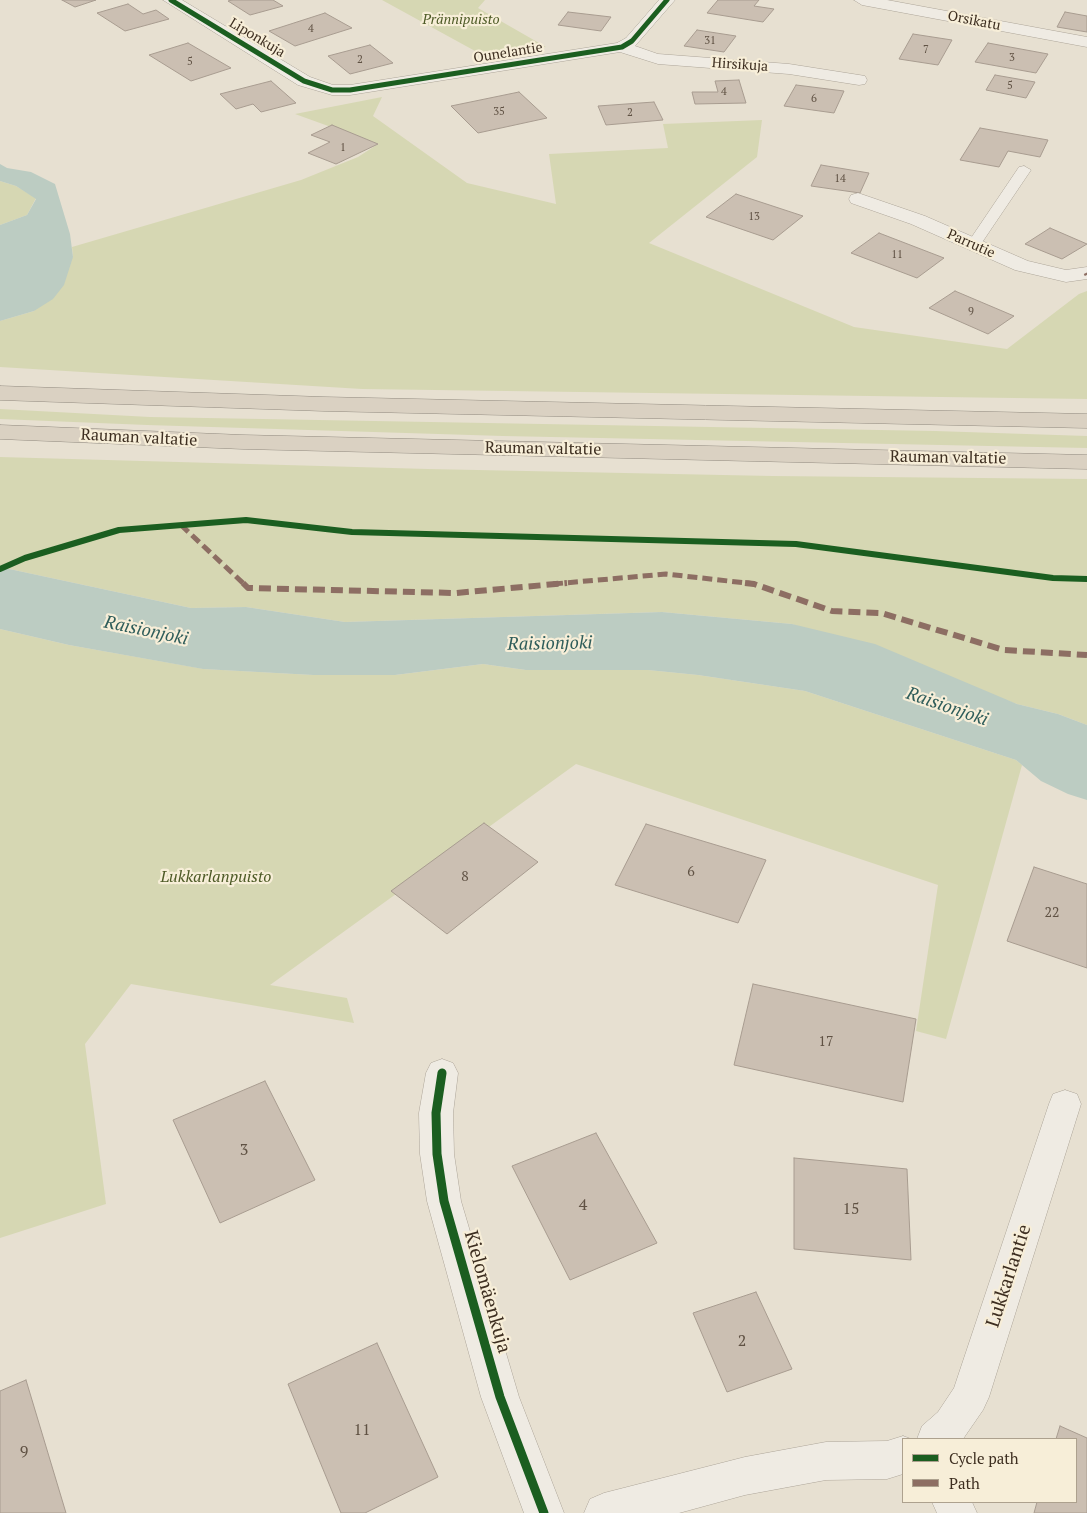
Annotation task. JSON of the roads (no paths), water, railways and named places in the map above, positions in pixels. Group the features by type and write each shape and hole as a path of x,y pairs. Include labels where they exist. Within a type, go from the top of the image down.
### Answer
{"highway":[{"path":"0,393 324,404 1087,421"},
{"name":"Rauman valtatie","path":"0,432 243,442 1087,462"}],"street":[{"name":"Liponkuja","path":"171,0 304,81 332,90"},
{"path":"622,47 632,41 667,0"},
{"name":"Orsikatu","path":"862,0 1087,42"},
{"name":"Ounelantie","path":"332,90 370,87 622,47"},
{"name":"Hirsikuja","path":"622,47 644,56 658,59 789,69 859,80"},
{"name":"Parrutie","path":"858,199 918,220 1022,266 1066,276 1087,273"},
{"name":"Kielomäenkuja","path":"442,1073 436,1113 437,1154 444,1201 500,1397 544,1513"},
{"name":"Lukkarlantie","path":"937,1438 951,1425 970,1397 1065,1104"},
{"path":"604,1513 745,1476 826,1461 887,1460 902,1455"}],"lane":[{"path":"974,244 1024,170"}],"water":[{"path":"0,164 7,168 31,172 55,184 70,234 73,257 64,285 53,299 34,311 0,321 0,225 27,215 36,199 16,186 0,181"},
{"name":"Raisionjoki","path":"0,567 191,608 246,607 345,622 662,612 792,624 875,644 1017,704 1058,714 1087,725 1087,800 1068,794 1041,781 1016,760 805,691 698,675 648,670 526,670 483,664 395,675 313,675 203,669 69,645 0,629"}],"park label":[{"name":"Prännipuisto","path":"461,20"},
{"name":"Lukkarlanpuisto","path":"216,877"}]}
